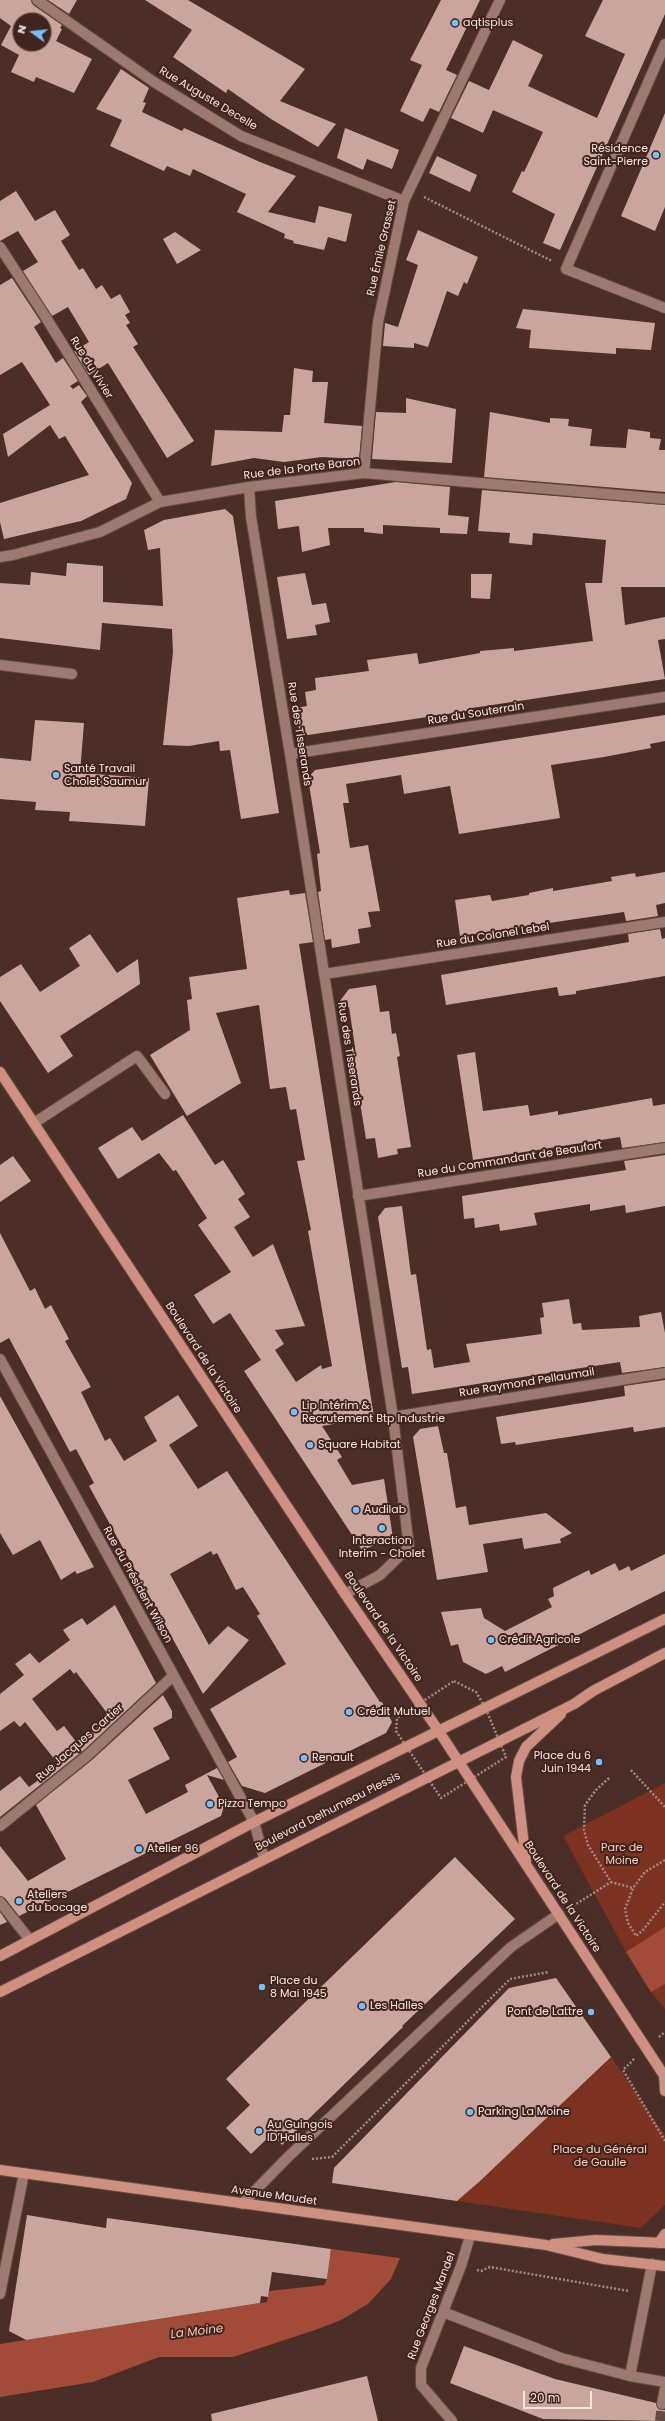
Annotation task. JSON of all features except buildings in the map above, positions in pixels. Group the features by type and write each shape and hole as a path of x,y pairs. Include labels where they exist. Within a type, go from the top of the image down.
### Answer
{"main road":[{"name":"Boulevard de la Victoire","path":"0,1072 345,1594 438,1730 664,2076"},
{"path":"0,1956 254,1822 665,1619"},
{"name":"Boulevard Delhumeau Plessis","path":"0,1992 457,1761 574,1704 593,1691 665,1652"},
{"path":"526,1864 516,1778 519,1761 526,1747 574,1704"},
{"path":"664,2076 665,2091"},
{"name":"Avenue Maudet","path":"0,2170 470,2236 546,2245 603,2259 665,2266"},
{"path":"662,2243 665,2234"},
{"name":"Avenue Maudet","path":"546,2245 596,2240 662,2243"}],"street":[{"name":"Rue Auguste Decelle","path":"37,0 154,82 241,136 404,201"},
{"name":"Rue Émile Grasset","path":"364,473 378,322 404,201 500,0"},
{"path":"665,44 566,269 665,308"},
{"name":"Rue du Vivier","path":"0,247 45,316 160,502"},
{"name":"Rue de la Porte Baron","path":"0,557 13,556 100,532 160,502 249,487 364,473 665,499"},
{"name":"Rue des Tisserands","path":"249,487 249,505 290,754 393,1417 409,1547 380,1575 345,1594"},
{"path":"0,665 72,674"},
{"name":"Rue du Souterrain","path":"290,754 665,697"},
{"name":"Rue du Colonel Lebel","path":"324,974 665,922"},
{"path":"34,1123 137,1056 165,1094"},
{"name":"Rue du Commandant de Beaufort","path":"358,1196 665,1148"},
{"name":"Rue du Président Wilson","path":"0,1360 254,1822 264,1858"},
{"name":"Rue Raymond Pellaumail","path":"393,1417 665,1373"},
{"name":"Rue Jacques Cartier","path":"0,1826 88,1754 173,1676"},
{"path":"0,1902 30,1940"},
{"path":"242,2204 511,1947 559,1914"},
{"path":"0,2294 24,2173"},
{"name":"Rue Georges Mandel","path":"452,2421 421,2385 421,2368 461,2266 470,2236"},
{"path":"630,2376 652,2264"},
{"path":"443,2312 561,2358 630,2376 665,2382"},
{"path":"662,2404 665,2389"}],"path":[{"path":"409,190 566,269"},
{"path":"631,1770 665,1807"},
{"path":"609,1778 596,1790 585,1805 584,1830 588,1845 611,1882 633,1888"},
{"path":"665,1860 644,1872 633,1888 625,1909 628,1923 636,1936 644,1930 665,1902"},
{"path":"559,1914 611,1882"},
{"path":"305,2160 332,2157 510,1978 549,1972"},
{"path":"665,2032 645,2048 623,2070 665,2141"},
{"path":"461,2266 481,2271 490,2267 646,2294"}],"green space":[{"name":"Parc de Moine","path":"665,1783 665,2009 651,1992 626,1952 563,1836"},
{"name":"Place du Général de Gaulle","path":"611,2057 665,2135 665,2205 641,2228 457,2201"}],"water":[{"path":"665,1927 665,1984 651,1992 626,1952"},
{"name":"La Moine","path":"331,2249 400,2258 391,2279 368,2304 341,2320 315,2330 233,2357 159,2357 93,2382 0,2397 0,2344 267,2302 269,2291 324,2285 327,2279"}],"tunnel":[{"path":"660,2421 662,2404"}],"place":[{"name":"aqtisplus","path":"455,23"},
{"name":"Résidence Saint-Pierre","path":"656,155"},
{"name":"Santé Travail Cholet Saumur","path":"56,775"},
{"name":"Lip Intérim & Recrutement Btp Industrie","path":"294,1412"},
{"name":"Square Habitat","path":"310,1445"},
{"name":"Audilab","path":"356,1510"},
{"name":"Interaction Interim - Cholet","path":"382,1528"},
{"name":"Crédit Agricole","path":"491,1640"},
{"name":"Crédit Mutuel","path":"349,1712"},
{"name":"Renault","path":"304,1758"},
{"name":"Place du 6 Juin 1944","path":"599,1762"},
{"name":"Pizza Tempo","path":"210,1804"},
{"name":"Atelier 96","path":"139,1849"},
{"name":"Ateliers du bocage","path":"19,1901"},
{"name":"Place du 8 Mai 1945","path":"262,1987"},
{"name":"Les Halles","path":"362,2006"},
{"name":"Pont de Lattre","path":"591,2012"},
{"name":"Parking La Moine","path":"470,2112"},
{"name":"Au Guingois ID’Halles","path":"259,2131"}]}
